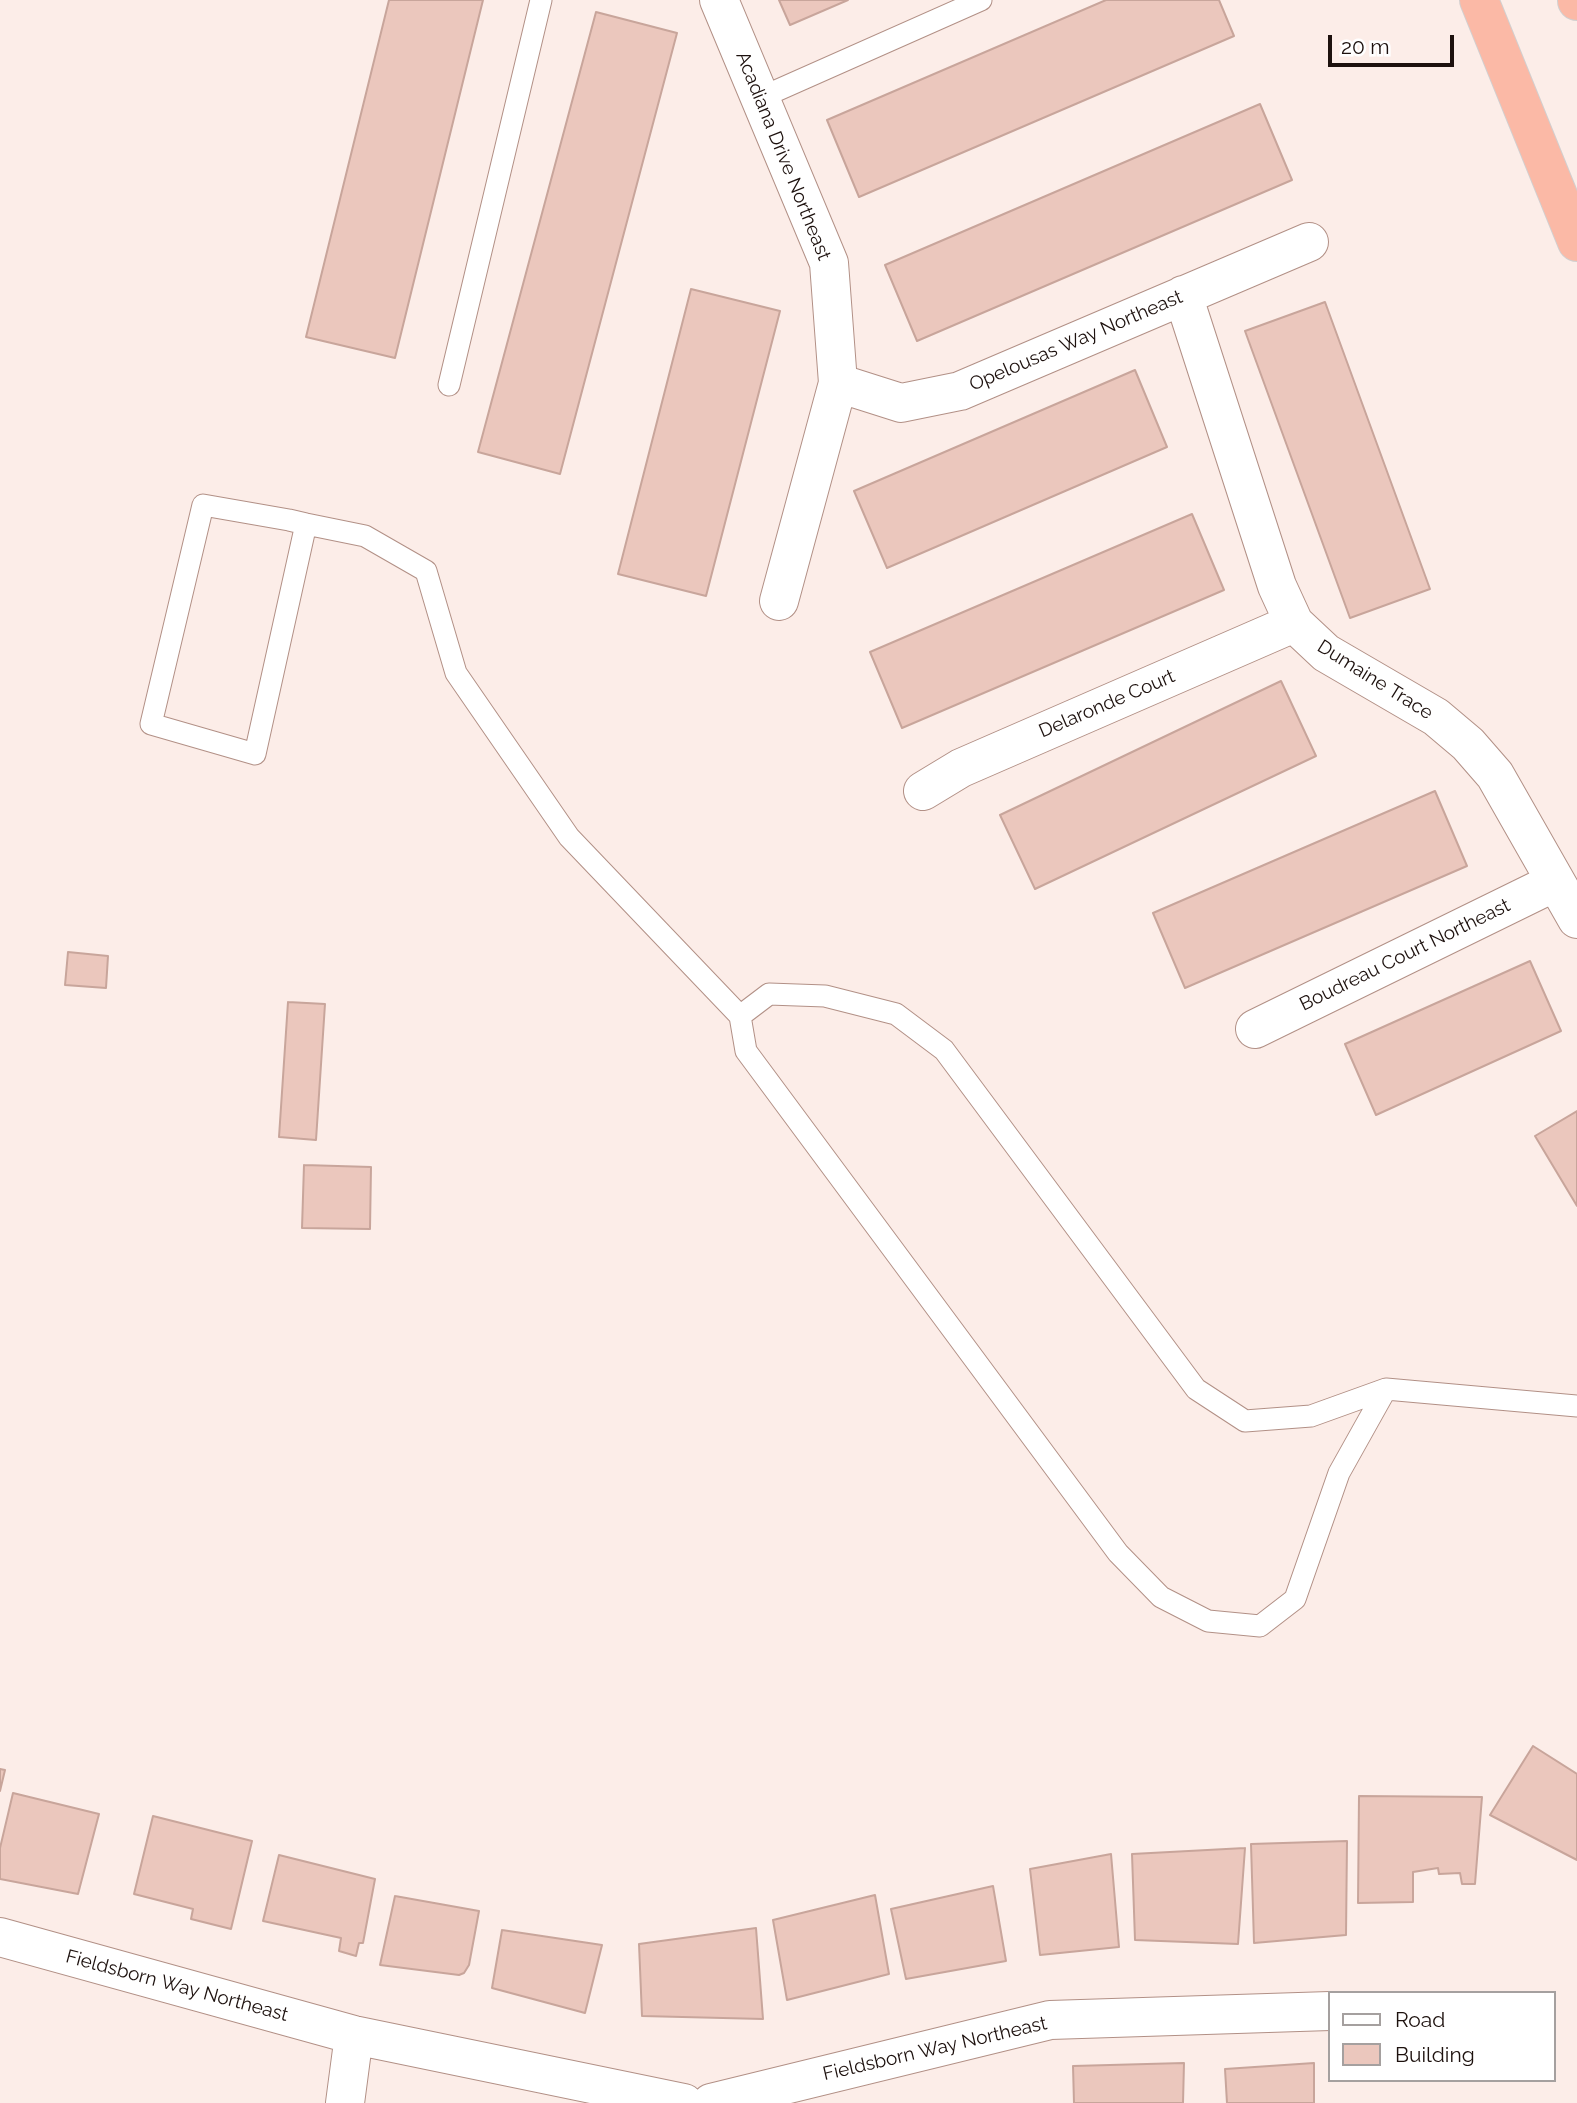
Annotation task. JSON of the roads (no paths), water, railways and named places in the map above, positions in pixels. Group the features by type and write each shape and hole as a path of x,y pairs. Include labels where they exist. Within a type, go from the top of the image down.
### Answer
{"highway":[{"path":"1479,0 1577,242"}],"street":[{"name":"Acadiana Drive Northeast","path":"719,0 829,263 838,383 779,601"},
{"name":"Opelousas Way Northeast","path":"838,383 901,402 960,391 1309,242"},
{"name":"Dumaine Trace","path":"1183,295 1277,586 1294,624 1326,653 1436,717 1468,744 1495,775 1577,919"},
{"name":"Delaronde Court","path":"923,791 961,768 1294,624"},
{"name":"Boudreau Court Northeast","path":"1255,1029 1555,882"},
{"name":"Fieldsborn Way Northeast","path":"0,1937 354,2035 684,2103"},
{"name":"Fieldsborn Way Northeast","path":"711,2103 1050,2020 1328,2011"},
{"path":"345,2103 354,2035"}],"lane":[{"path":"449,385 541,0"},
{"path":"760,98 981,0"},
{"path":"306,524 254,754 151,724 203,505 306,524 365,536 426,571 456,674 561,827 740,1016 746,1051 1118,1553 1161,1597 1208,1621 1260,1626 1295,1599 1339,1473 1386,1389"},
{"path":"740,1016 769,994 825,996 896,1014 944,1050 1196,1389 1245,1421 1311,1416 1386,1389 1577,1406"}]}
